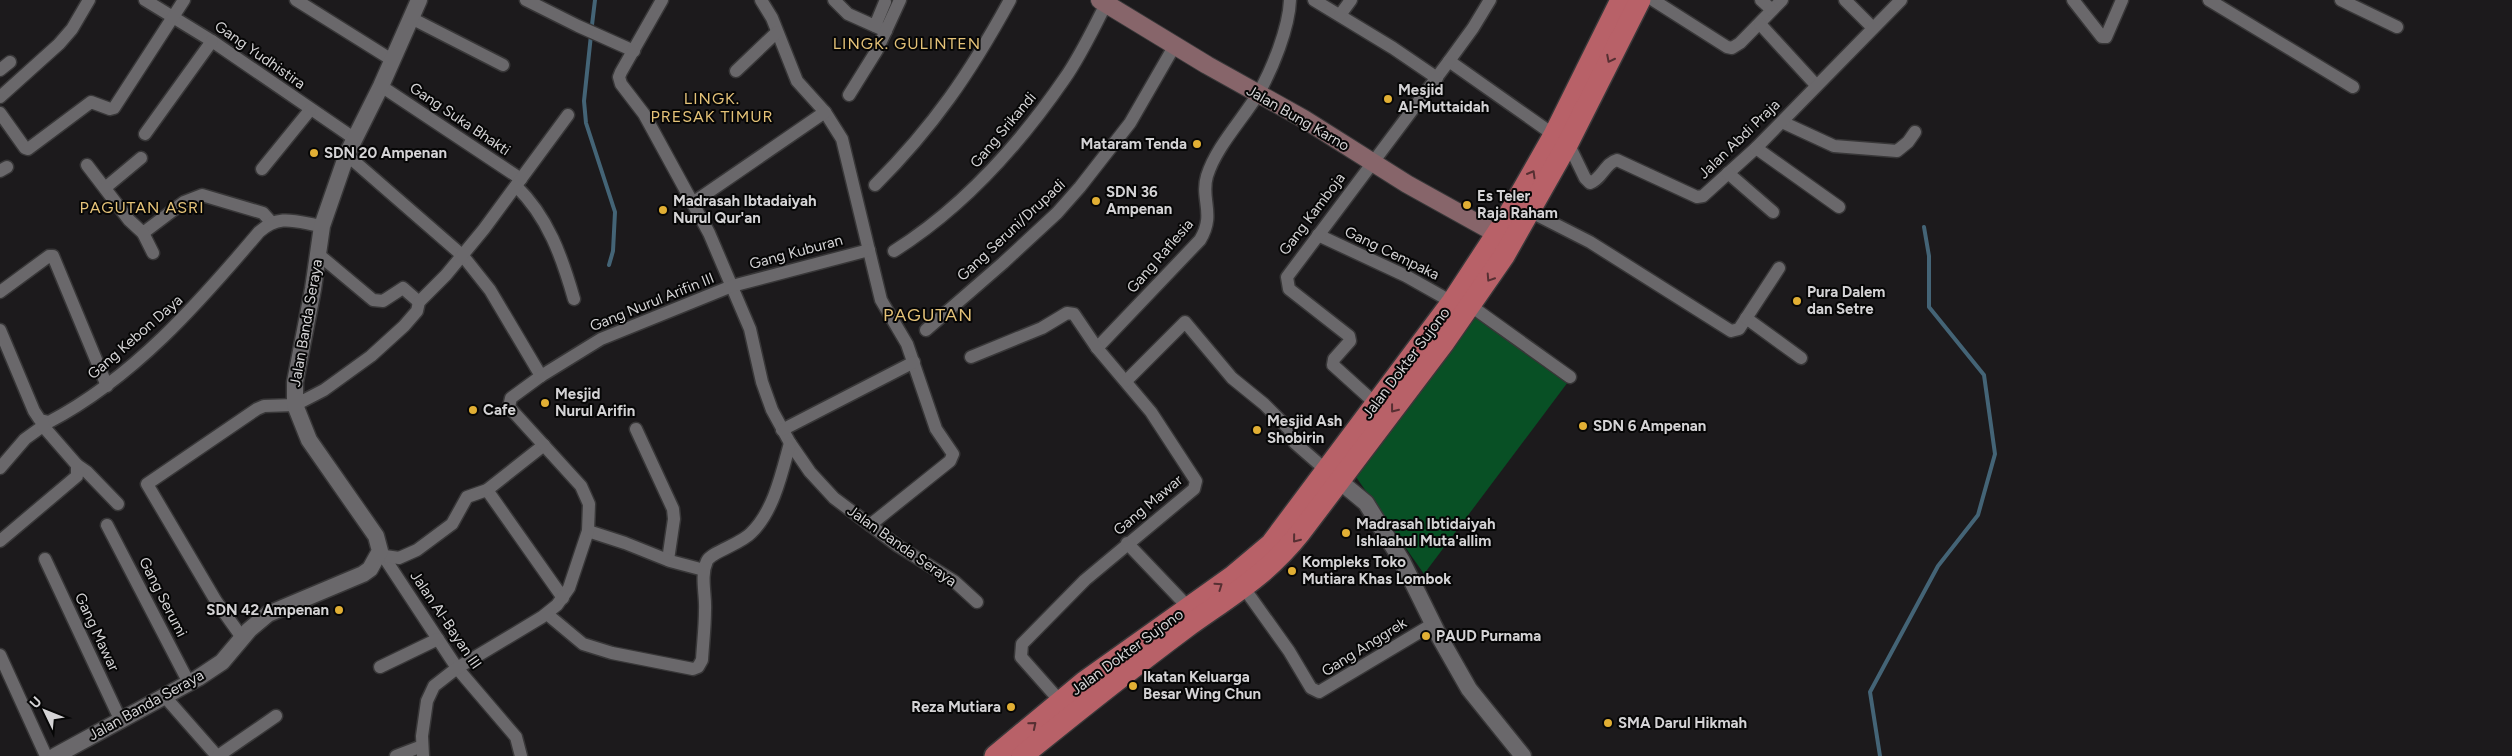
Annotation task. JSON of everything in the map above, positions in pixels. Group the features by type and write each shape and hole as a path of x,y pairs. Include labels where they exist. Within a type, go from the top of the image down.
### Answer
{"highway":[{"name":"Jalan Dokter Sujono","path":"995,756 1060,702 1233,576 1271,544 1333,476 1376,403 1461,304 1503,238 1561,139 1614,32 1621,0"},
{"path":"1614,32 1640,0"},
{"path":"1503,238 1531,212 1561,139"},
{"path":"1022,756 1155,651 1244,588 1280,559 1333,476 1461,304"}],"main road":[{"name":"Jalan Bung Karno","path":"1103,2 1503,238"}],"street":[{"path":"0,97 59,44 72,29 89,0"},
{"name":"Gang Yudhistira","path":"145,0 175,16 355,139"},
{"path":"5,123 25,148 28,149 91,102 110,109 116,106 184,0"},
{"path":"296,0 392,60"},
{"name":"Jalan Banda Seraya","path":"55,756 120,719 166,698 189,684 222,662 257,623 274,611 310,598 363,574 370,569 382,554 373,529 330,473 309,440 295,406 298,362 322,226 347,155 381,86 419,0"},
{"path":"527,0 578,26 634,51 662,0"},
{"path":"761,0 777,32 797,81 825,112 836,129 846,152 881,300 907,344 936,429 952,452 953,457 870,525"},
{"path":"834,0 848,14 880,29"},
{"path":"849,95 880,29 900,0"},
{"path":"874,186 910,150 943,110 981,52 1010,0"},
{"name":"Gang Raflesia","path":"1098,348 1200,240 1207,228 1208,176 1240,119 1258,94 1281,41 1290,11 1290,0"},
{"path":"1314,0 1340,14 1436,78"},
{"path":"1340,14 1351,0"},
{"name":"Gang Kamboja","path":"1376,403 1333,364 1334,359 1350,342 1349,336 1289,289 1286,283 1287,275 1474,28 1490,0"},
{"path":"1653,0 1727,47 1736,46 1782,0"},
{"path":"1761,0 1772,10"},
{"path":"1845,0 1873,28"},
{"name":"Jalan Abdi Praja","path":"1561,139 1590,183 1596,180 1611,162 1617,160 1697,197 1703,196 1756,148 1901,0"},
{"path":"2073,0 2102,37 2106,37 2122,0"},
{"path":"2209,0 2353,87"},
{"path":"2341,0 2396,27"},
{"path":"880,29 885,2"},
{"name":"Gang Srikandi","path":"894,251 946,215 977,186 1000,160 1066,77 1103,2"},
{"path":"411,18 503,65"},
{"path":"1760,24 1816,85"},
{"path":"736,71 777,32"},
{"path":"145,134 212,41"},
{"name":"Gang Seruni/Drupadi","path":"926,330 1003,263 1057,213 1074,194 1130,123 1175,46"},
{"name":"Jalan Banda Seraya","path":"634,51 619,77 621,84 644,114 694,202 750,329 766,394 790,443 810,472 834,498 898,546 954,581 977,602"},
{"path":"1449,61 1561,139"},
{"name":"Gang Suka Bhakti","path":"381,86 519,182 553,238 574,299"},
{"path":"262,169 310,110"},
{"path":"694,202 825,112"},
{"path":"243,639 216,600 147,484 257,409 264,406 295,406 324,390 371,356 416,313 419,302 463,256 568,115"},
{"path":"1782,122 1834,146 1855,149 1897,151 1908,142 1915,132"},
{"path":"1756,148 1839,207"},
{"path":"347,155 463,256 490,290 541,376"},
{"path":"105,188 141,158"},
{"path":"87,165 129,220 143,234 153,253"},
{"path":"1728,173 1773,212"},
{"path":"143,234 184,202 202,195 263,213 270,222 282,220 322,226"},
{"path":"1531,212 1590,242 1731,331 1739,329 1779,268"},
{"name":"Gang Kebon Daya","path":"0,468 25,439 43,424 54,420 107,386 183,319 259,232 270,222"},
{"name":"Gang Cempaka","path":"1318,235 1461,304 1570,377"},
{"name":"Gang Kuburan","path":"732,286 869,250"},
{"path":"318,254 373,300 383,301 403,288 419,302"},
{"path":"0,292 49,256 53,256 107,386"},
{"name":"Gang Nurul Arifin III","path":"544,445 509,407 511,398 541,376 602,339 732,286"},
{"name":"Gang Mawar","path":"971,358 1042,328 1067,313 1076,315 1098,348 1151,412 1196,482 1193,490 1084,580 1021,646 1021,657 1060,702"},
{"path":"1746,318 1801,358"},
{"path":"1126,381 1185,322 1232,378 1264,404 1289,429 1295,443 1366,503 1402,561 1432,624 1468,689 1517,754"},
{"path":"0,330 34,411 77,465 88,472 118,504"},
{"path":"782,430 914,362"},
{"path":"636,429 673,509 674,526 668,560"},
{"path":"547,614 583,644 612,653 695,668 702,660 705,609 704,570 708,559 715,553 738,543 758,525 776,488 790,443"},
{"path":"382,554 399,558 417,550 452,524 465,498 487,490 544,445 581,486 589,504 588,532 576,572 563,598 547,614 437,682 429,696 423,751 396,756"},
{"path":"0,541 77,476 77,465"},
{"path":"487,490 563,598"},
{"name":"Gang Serumi","path":"107,525 189,684"},
{"path":"588,532 625,542 668,560 704,570"},
{"path":"1127,543 1188,607"},
{"name":"Jalan Al-Bayan III","path":"382,554 457,668 516,738 522,755"},
{"name":"Gang Mawar","path":"45,559 120,719"},
{"name":"Gang Anggrek","path":"1244,588 1289,651 1312,688 1317,691 1324,690 1432,624"},
{"path":"380,667 438,639"},
{"path":"0,655 46,756"},
{"path":"166,698 217,756 276,716"}],"green space":[{"path":"1475,314 1568,382 1424,574 1356,477"}],"waterway":[{"path":"592,25 595,0"},
{"path":"591,35 584,101 586,123 615,212 613,251 609,265"},
{"path":"1880,756 1870,692 1938,566 1978,515 1995,454 1984,375 1929,307 1929,256 1924,227"}],"place":[{"name":"Mesjid Al-Muttaidah","path":"1388,99"},
{"name":"Mataram Tenda","path":"1197,144"},
{"name":"SDN 20 Ampenan","path":"314,153"},
{"name":"SDN 36 Ampenan","path":"1096,201"},
{"name":"Es Teler Raja Raham","path":"1467,205"},
{"name":"Madrasah Ibtadaiyah Nurul Qur'an","path":"663,210"},
{"name":"Pura Dalem dan Setre","path":"1797,301"},
{"name":"Mesjid Nurul Arifin","path":"545,403"},
{"name":"Cafe","path":"473,410"},
{"name":"SDN 6 Ampenan","path":"1583,426"},
{"name":"Mesjid Ash Shobirin","path":"1257,430"},
{"name":"Madrasah Ibtidaiyah Ishlaahul Muta'allim","path":"1346,533"},
{"name":"Kompleks Toko Mutiara Khas Lombok","path":"1292,571"},
{"name":"SDN 42 Ampenan","path":"339,610"},
{"name":"PAUD Purnama","path":"1426,636"},
{"name":"Ikatan Keluarga Besar Wing Chun","path":"1133,686"},
{"name":"Reza Mutiara","path":"1011,707"},
{"name":"SMA Darul Hikmah","path":"1608,723"}],"district":[{"name":"LINGK. GULINTEN","path":"907,43"},
{"name":"LINGK. PRESAK TIMUR","path":"712,107"},
{"name":"PAGUTAN ASRI","path":"142,207"},
{"name":"PAGUTAN","path":"928,315"}]}
